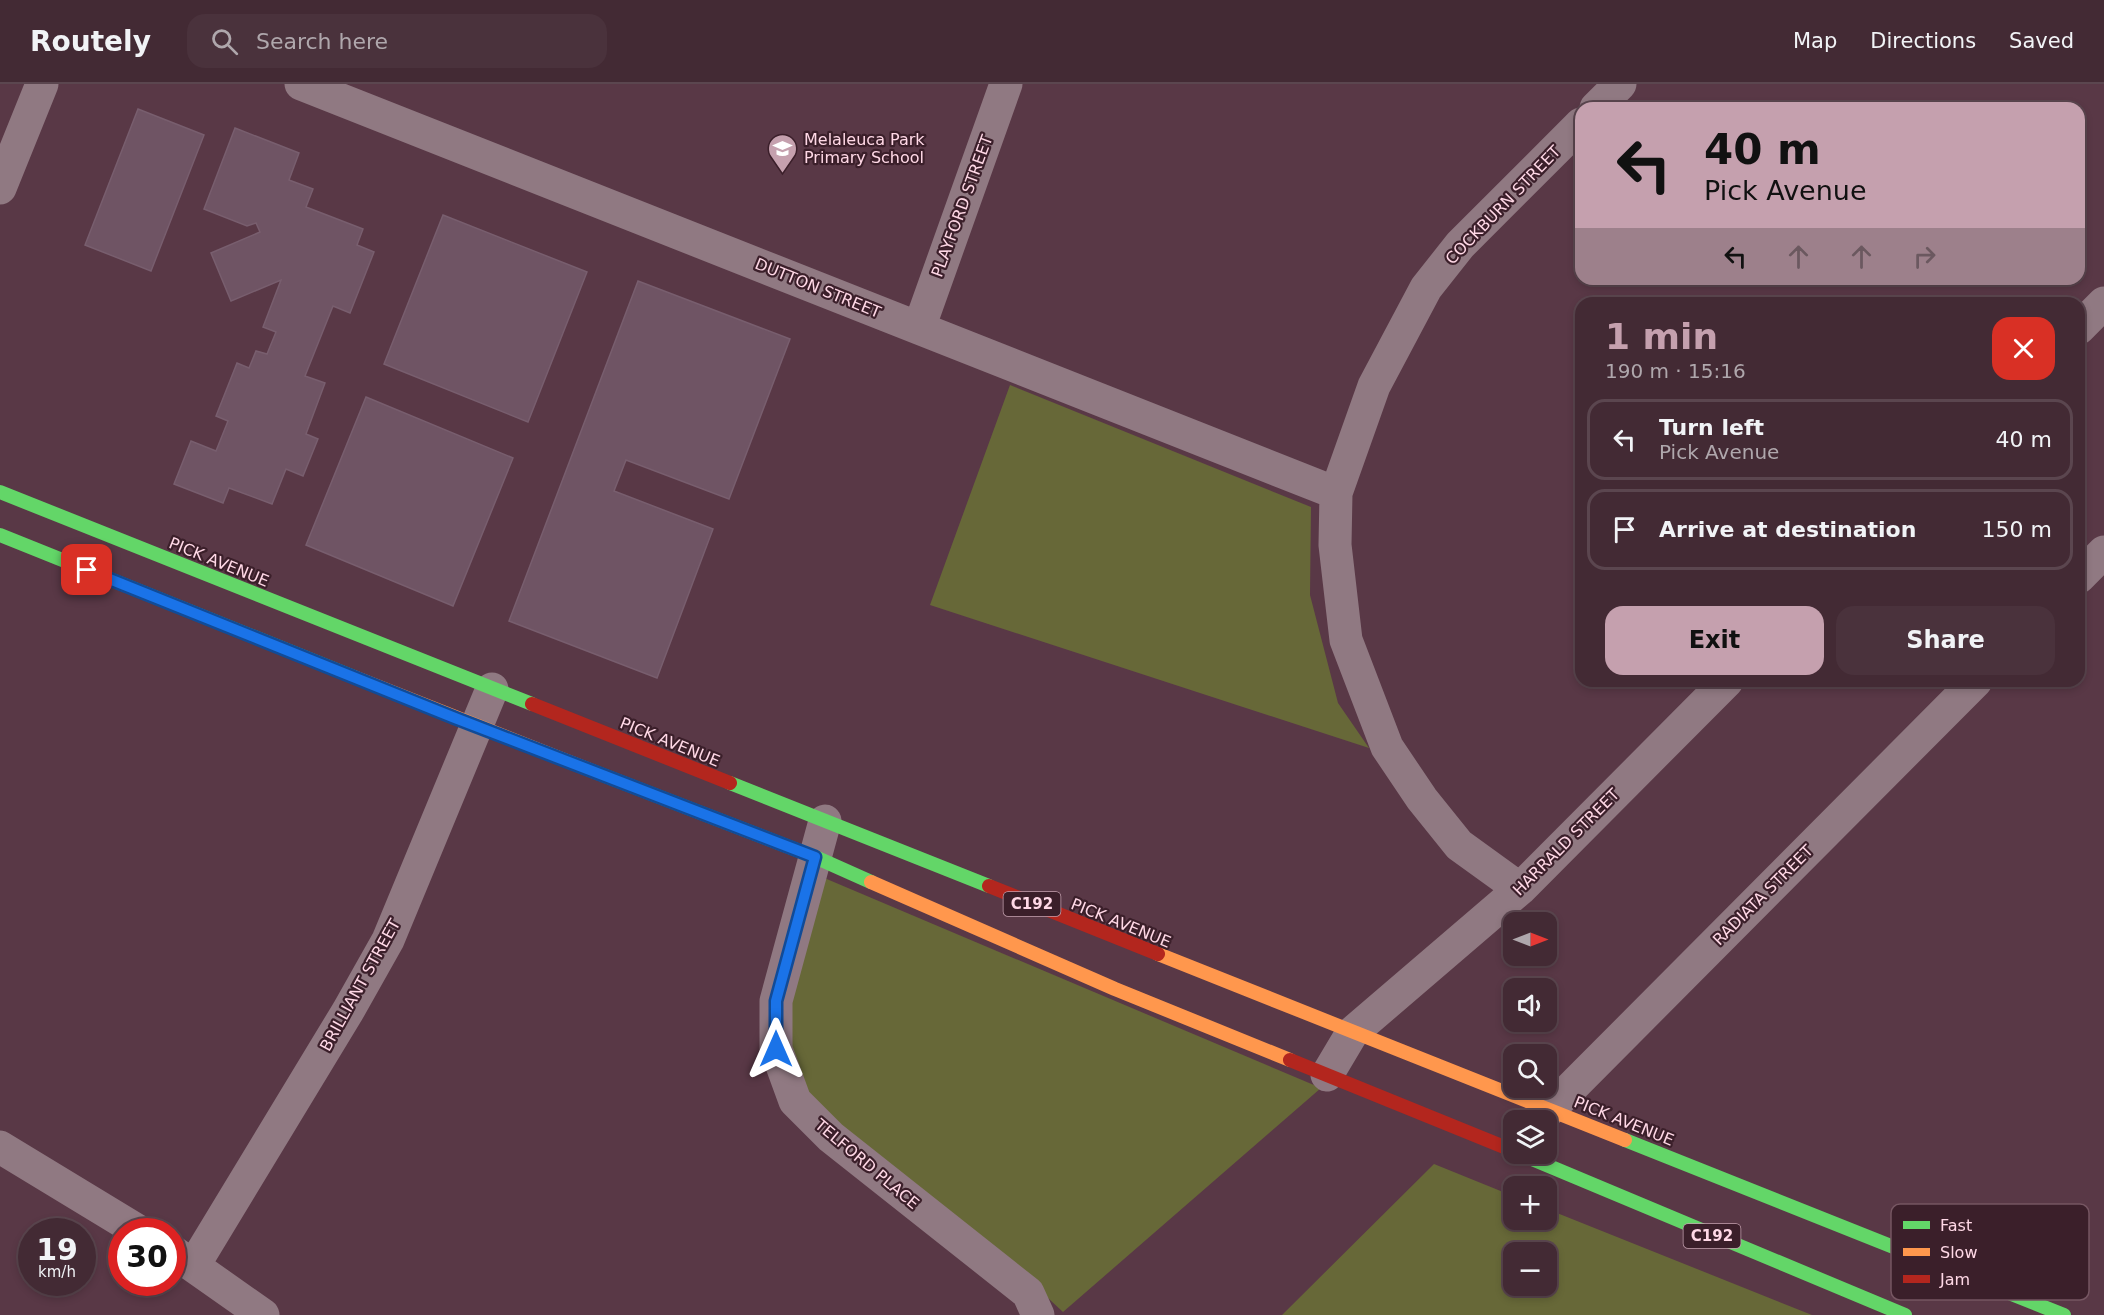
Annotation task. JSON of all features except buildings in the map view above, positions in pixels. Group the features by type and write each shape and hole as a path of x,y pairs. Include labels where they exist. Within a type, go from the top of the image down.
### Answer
{"main road":[{"name":"PICK AVENUE","path":"0,492 1352,1033 1550,1109 1891,1246"},
{"name":"C192","path":"0,535 477,726 815,857 1115,989 1503,1147"},
{"name":"C192","path":"1546,1164 1611,1190 1774,1263 1905,1315"},
{"name":"PICK AVENUE","path":"2027,1300 2064,1315"}],"street":[{"path":"0,188 42,84"},
{"name":"DUTTON STREET","path":"301,84 1336,493"},
{"name":"PLAYFORD STREET","path":"919,328 1006,84"},
{"path":"1602,102 1620,84"},
{"name":"COCKBURN STREET","path":"1520,889 1459,845 1422,799 1387,747 1346,640 1335,545 1336,493 1374,386 1426,288 1460,245 1575,130"},
{"path":"2085,322 2104,303"},
{"path":"2085,571 2104,552"},
{"name":"HARRALD STREET","path":"1328,1075 1352,1033 1520,889 1721,687"},
{"name":"RADIATA STREET","path":"1550,1109 1970,687"},
{"name":"BRILLIANT STREET","path":"186,1254 348,1011 388,940 492,689"},
{"name":"TELFORD PLACE","path":"825,821 776,1001 776,1049 795,1101 831,1137 1033,1304"},
{"path":"0,1147 117,1218"},
{"path":"186,1260 263,1315"}],"shaded area":[{"path":"1010,385 1311,507 1310,595 1338,703 1369,748 930,605"},
{"path":"822,877 1321,1088 1063,1312 1033,1284 807,1098 787,1034 791,984"},
{"path":"1434,1164 1503,1192 1503,1230 1557,1230 1557,1213 1812,1315 1282,1315"}],"traffic: fast":[{"path":"0,492 532,704"},
{"path":"0,535 354,677"},
{"path":"595,772 815,857 871,882"},
{"path":"730,783 989,886"},
{"path":"1625,1140 1891,1246"},
{"path":"1544,1164 1905,1315"},
{"path":"2026,1300 2064,1315"}],"traffic: slow":[{"path":"354,677 595,772"},
{"path":"871,882 1115,989 1290,1060"},
{"path":"1158,954 1625,1140"}],"traffic: jam":[{"path":"532,704 730,783"},
{"path":"989,886 1158,954"},
{"path":"1290,1060 1503,1147"}],"place":[{"name":"Melaleuca Park Primary School","path":"783,174"}],"route":[{"path":"87,570 455,718 815,857 776,1001 776,1049"}]}
